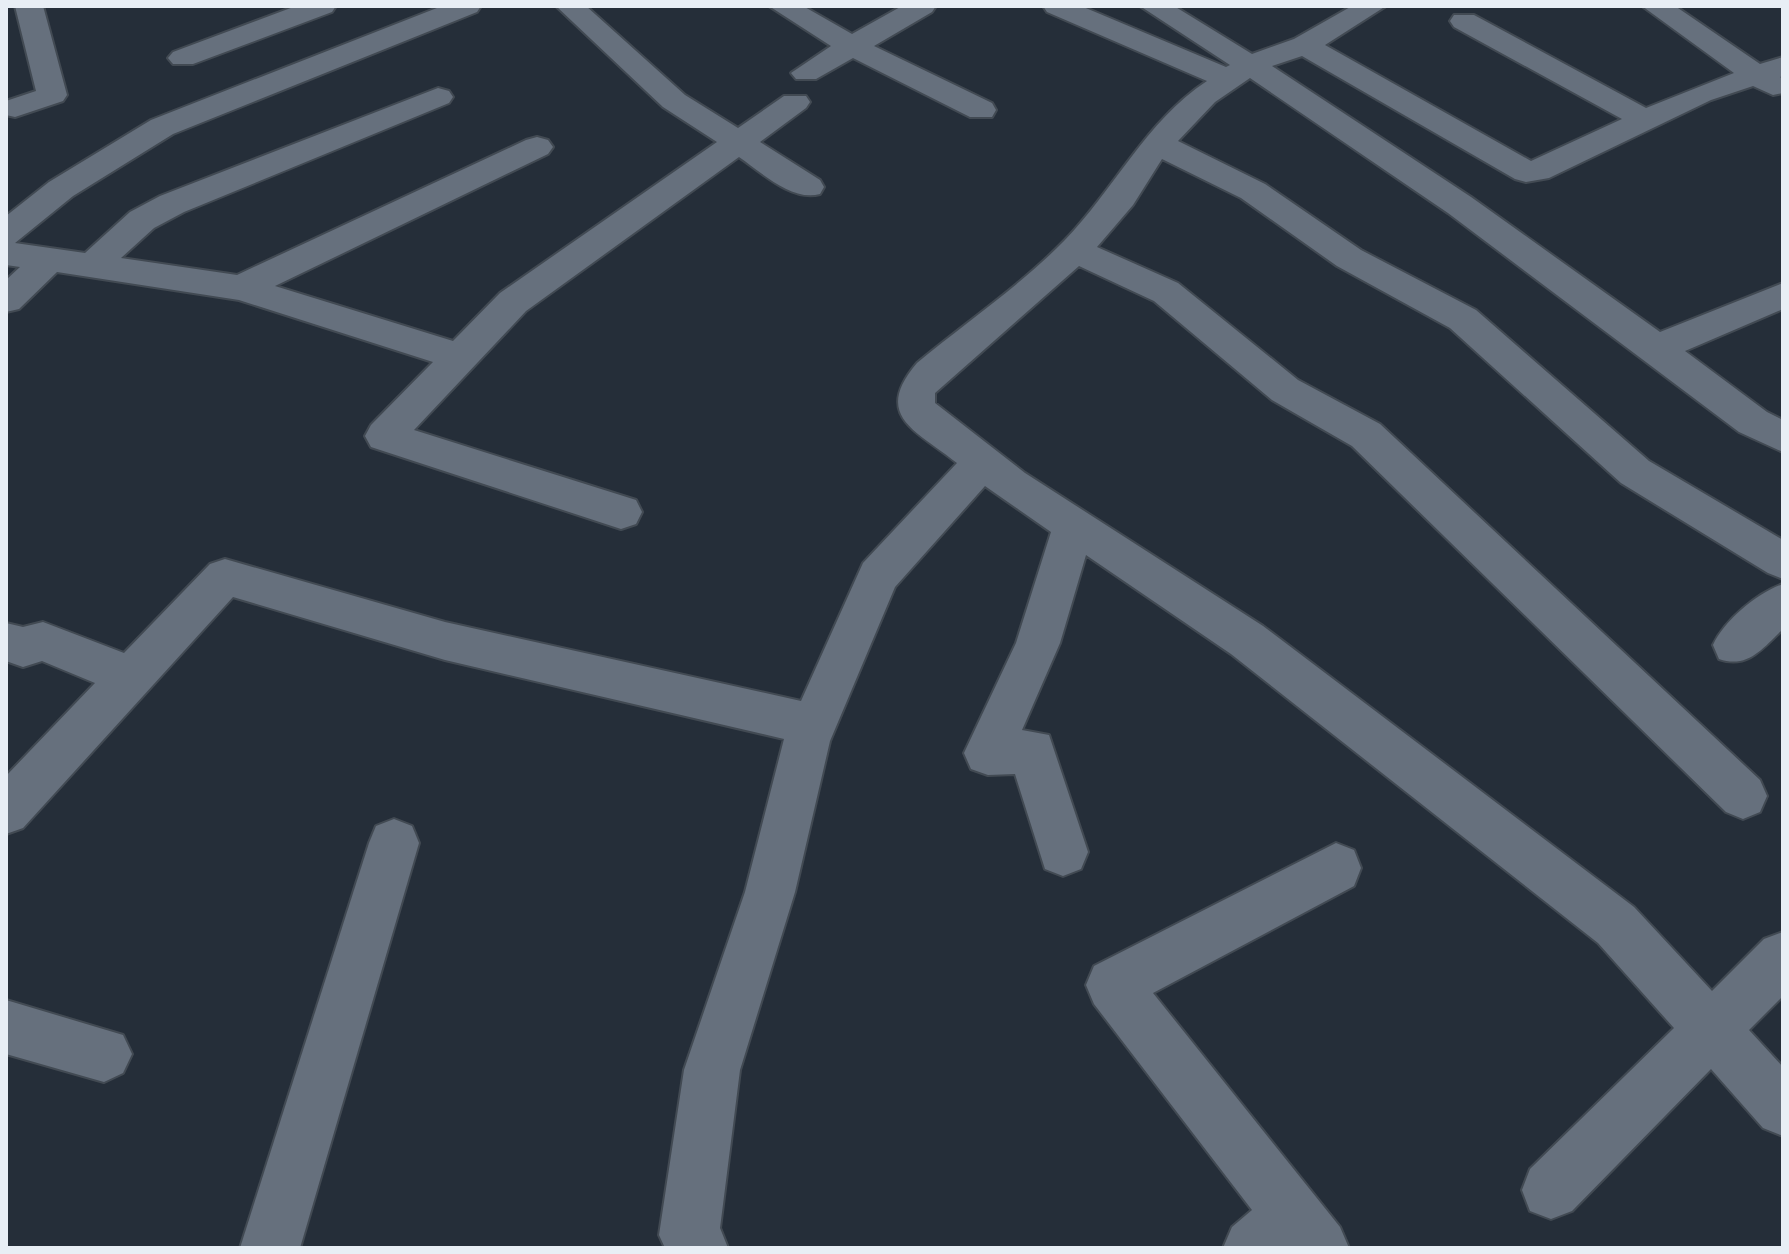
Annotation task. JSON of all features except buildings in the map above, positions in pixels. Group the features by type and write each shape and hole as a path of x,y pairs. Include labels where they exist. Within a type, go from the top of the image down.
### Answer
{"street":[{"path":"15,108 52,95 29,6"},
{"path":"6,234 61,189 162,127 467,6"},
{"path":"570,6 674,101 808,187"},
{"path":"783,6 852,46 981,110"},
{"path":"621,512 385,436 513,302 735,142 852,46 922,6"},
{"path":"1057,6 1239,72"},
{"path":"1154,6 1239,72 1512,239 1753,422 1783,437"},
{"path":"1372,6 1304,45 1239,72 1204,96 1158,144 1121,197 1075,251 930,373 916,390 916,409 1074,525 1247,640 1604,915 1783,1108"},
{"path":"1656,6 1770,70 1783,94"},
{"path":"183,58 303,9 333,59"},
{"path":"1464,21 1646,120"},
{"path":"6,47 39,40"},
{"path":"1304,45 1526,172 1538,171 1700,94 1770,70"},
{"path":"92,266 142,220 172,204 438,97"},
{"path":"1158,144 1253,191 1349,258 1463,319 1635,472 1783,561"},
{"path":"241,288 537,147"},
{"path":"1075,251 1166,292 1285,390 1366,435 1743,796"},
{"path":"6,253 241,288 460,357"},
{"path":"6,300 49,260"},
{"path":"1657,348 1783,295"},
{"path":"698,1248 689,1235 712,1070 770,892 807,741 878,576 983,461"},
{"path":"1063,852 1032,751 988,753 1038,643 1074,525"},
{"path":"6,811 225,577 445,641 815,725"},
{"path":"1735,645 1783,602"},
{"path":"6,642 23,647 43,641 131,677"},
{"path":"270,1248 394,843"},
{"path":"1288,1237 1113,985 1336,868"},
{"path":"1551,1190 1783,958"},
{"path":"6,1027 104,1054"}]}
